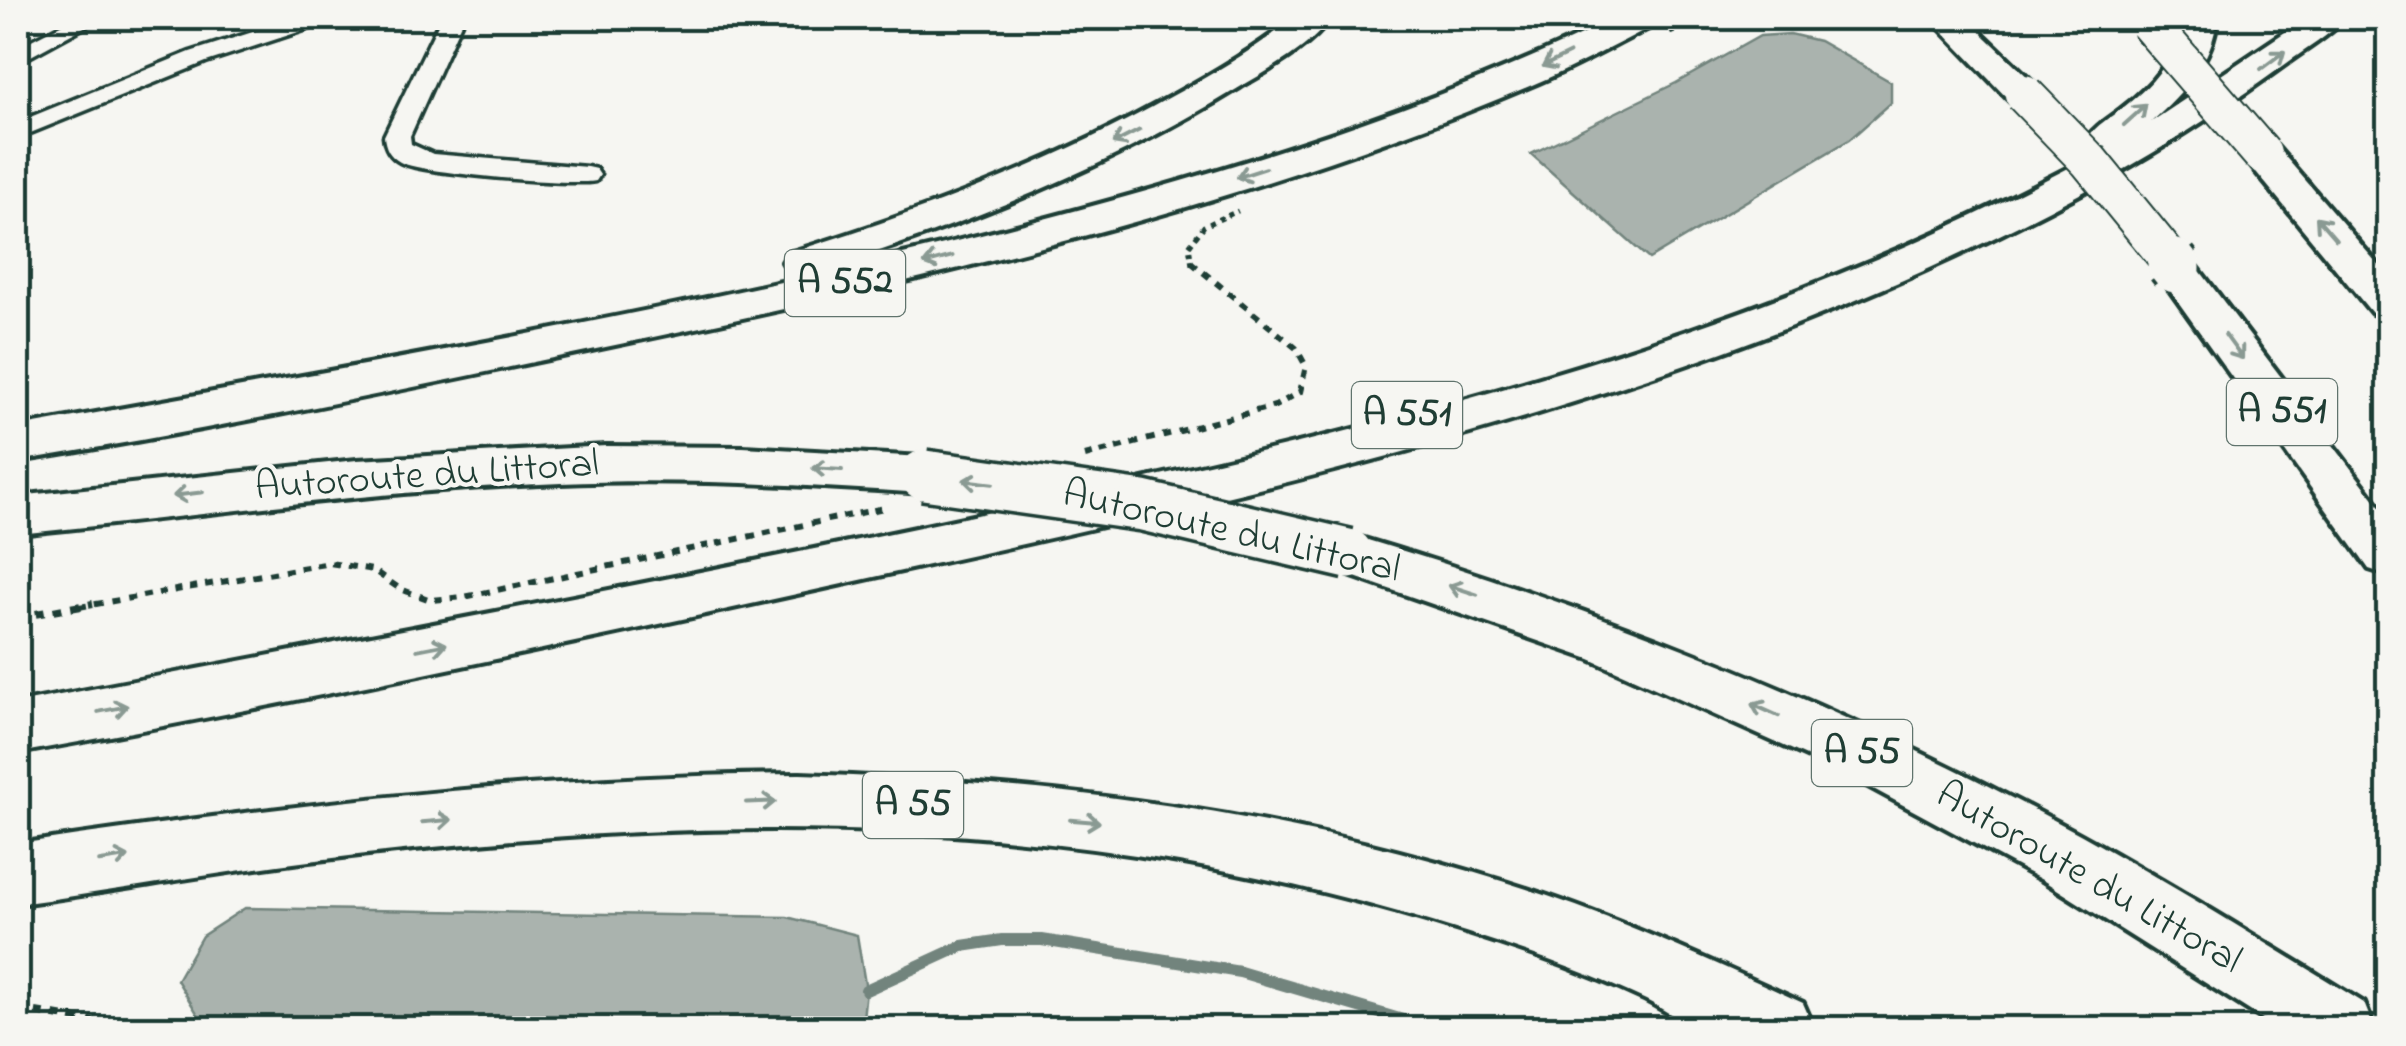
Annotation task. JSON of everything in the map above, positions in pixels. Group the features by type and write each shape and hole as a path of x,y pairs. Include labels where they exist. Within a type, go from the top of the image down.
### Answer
{"highway":[{"name":"A 552","path":"18,442 559,326 809,261 961,208 1100,150 1235,75 1314,18"},
{"name":"A 551","path":"1946,18 2089,161 2176,268 2388,555"},
{"name":"A 551","path":"770,580 1460,400 1630,350 1832,276 1930,234 2024,187 2119,129 2188,62 2200,18"},
{"path":"18,728 770,580 1235,479 1568,386 1764,322 1953,242 2134,150 2264,68 2328,18"},
{"path":"2146,20 2388,303"},
{"name":"A 552","path":"18,442 615,334 866,279 1192,192 1354,139 1651,28"},
{"name":"Autoroute du Littoral","path":"18,515 210,491 563,465 731,465 911,490 1144,506 1348,554 1574,628 1872,758 2028,839 2210,946 2338,1028"},
{"name":"A 55","path":"18,874 304,834 550,810 798,801 913,805 1100,822 1246,843 1341,866 1470,900 1571,937 1778,1028"}],"street":[{"path":"18,56 90,18"},
{"path":"18,131 198,57 318,18"},
{"path":"452,18 397,136 398,148 410,157 433,162 587,175"}],"path":[{"path":"1651,28 1702,18"},
{"path":"1067,461 1275,406 1300,392 1306,366 1296,348 1192,265 1189,246 1204,226 1248,206"},
{"path":"18,617 330,563 373,570 400,589 431,600 464,597 911,490"},
{"path":"18,1009 102,1023 111,1028"}],"shaded area":[{"path":"1790,34 1819,41 1891,82 1891,103 1849,140 1649,259 1531,154 1676,83 1760,36"},
{"path":"245,908 787,917 857,935 866,990 862,1028 206,1028 177,980 202,936"}],"waterway":[{"path":"866,990 962,946 1042,940 1240,972 1430,1028"}]}
